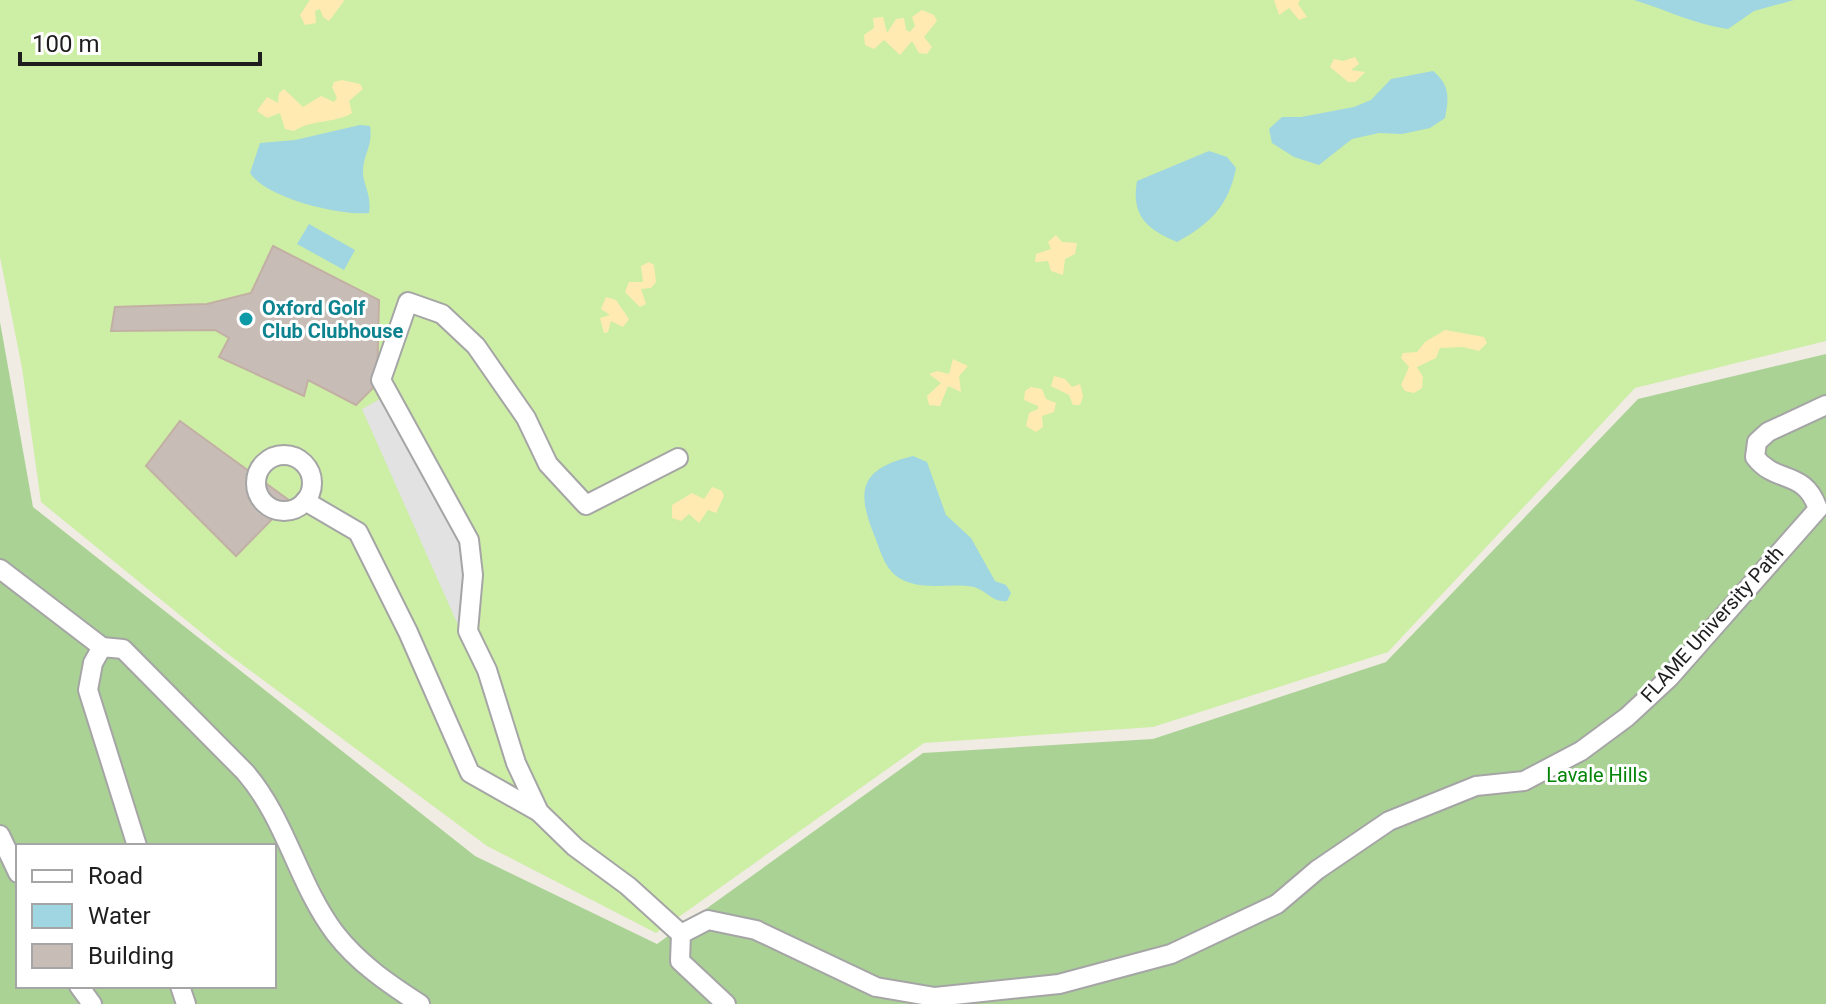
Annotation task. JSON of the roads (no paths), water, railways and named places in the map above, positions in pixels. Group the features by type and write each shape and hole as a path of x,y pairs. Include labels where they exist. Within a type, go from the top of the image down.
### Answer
{"street":[{"path":"539,812 516,763 487,670 468,631 473,575 469,540 381,380 408,302 442,314 476,346 526,418 548,464 586,505 678,458"},
{"name":"FLAME University Path","path":"681,934 708,920 756,930 876,987 935,997 1059,984 1171,954 1277,904 1317,870 1389,821 1476,786 1524,781 1581,751 1627,717 1669,678 1822,506 1812,491 1794,479 1764,469 1755,457 1757,442 1768,432 1826,405"},
{"path":"305,501 358,532 408,632 470,773 539,812 575,847 628,886 681,934 680,961 726,1004"},
{"path":"0,569 102,647 123,649 245,772 264,794 335,932 377,976 420,1004"},
{"path":"102,647 93,663 88,690 136,844"},
{"path":"0,835 16,869"}],"water":[{"path":"1634,0 1794,0 1754,11 1728,29"},
{"path":"1433,71 1445,86 1447,104 1445,118 1430,128 1352,139 1319,165 1294,157 1272,143 1269,129 1282,117 1301,117 1354,107 1371,100 1391,79"},
{"path":"360,125 370,126 363,170 369,213 340,212 305,204 271,190 250,173 260,143 295,140"},
{"path":"1209,151 1227,157 1236,168 1233,181 1216,212 1177,242 1157,232 1143,219 1136,203 1137,181"},
{"path":"309,224 355,250 344,270 297,244"},
{"path":"913,456 927,462 946,515 971,538 995,581 1006,585 1011,593 1007,601 998,600 974,587 913,584 895,575 888,567 869,521 864,495 872,475 895,461"}],"place":[{"name":"Oxford Golf Club Clubhouse","path":"246,319"}],"park label":[{"name":"Lavale Hills","path":"1597,775"}]}
